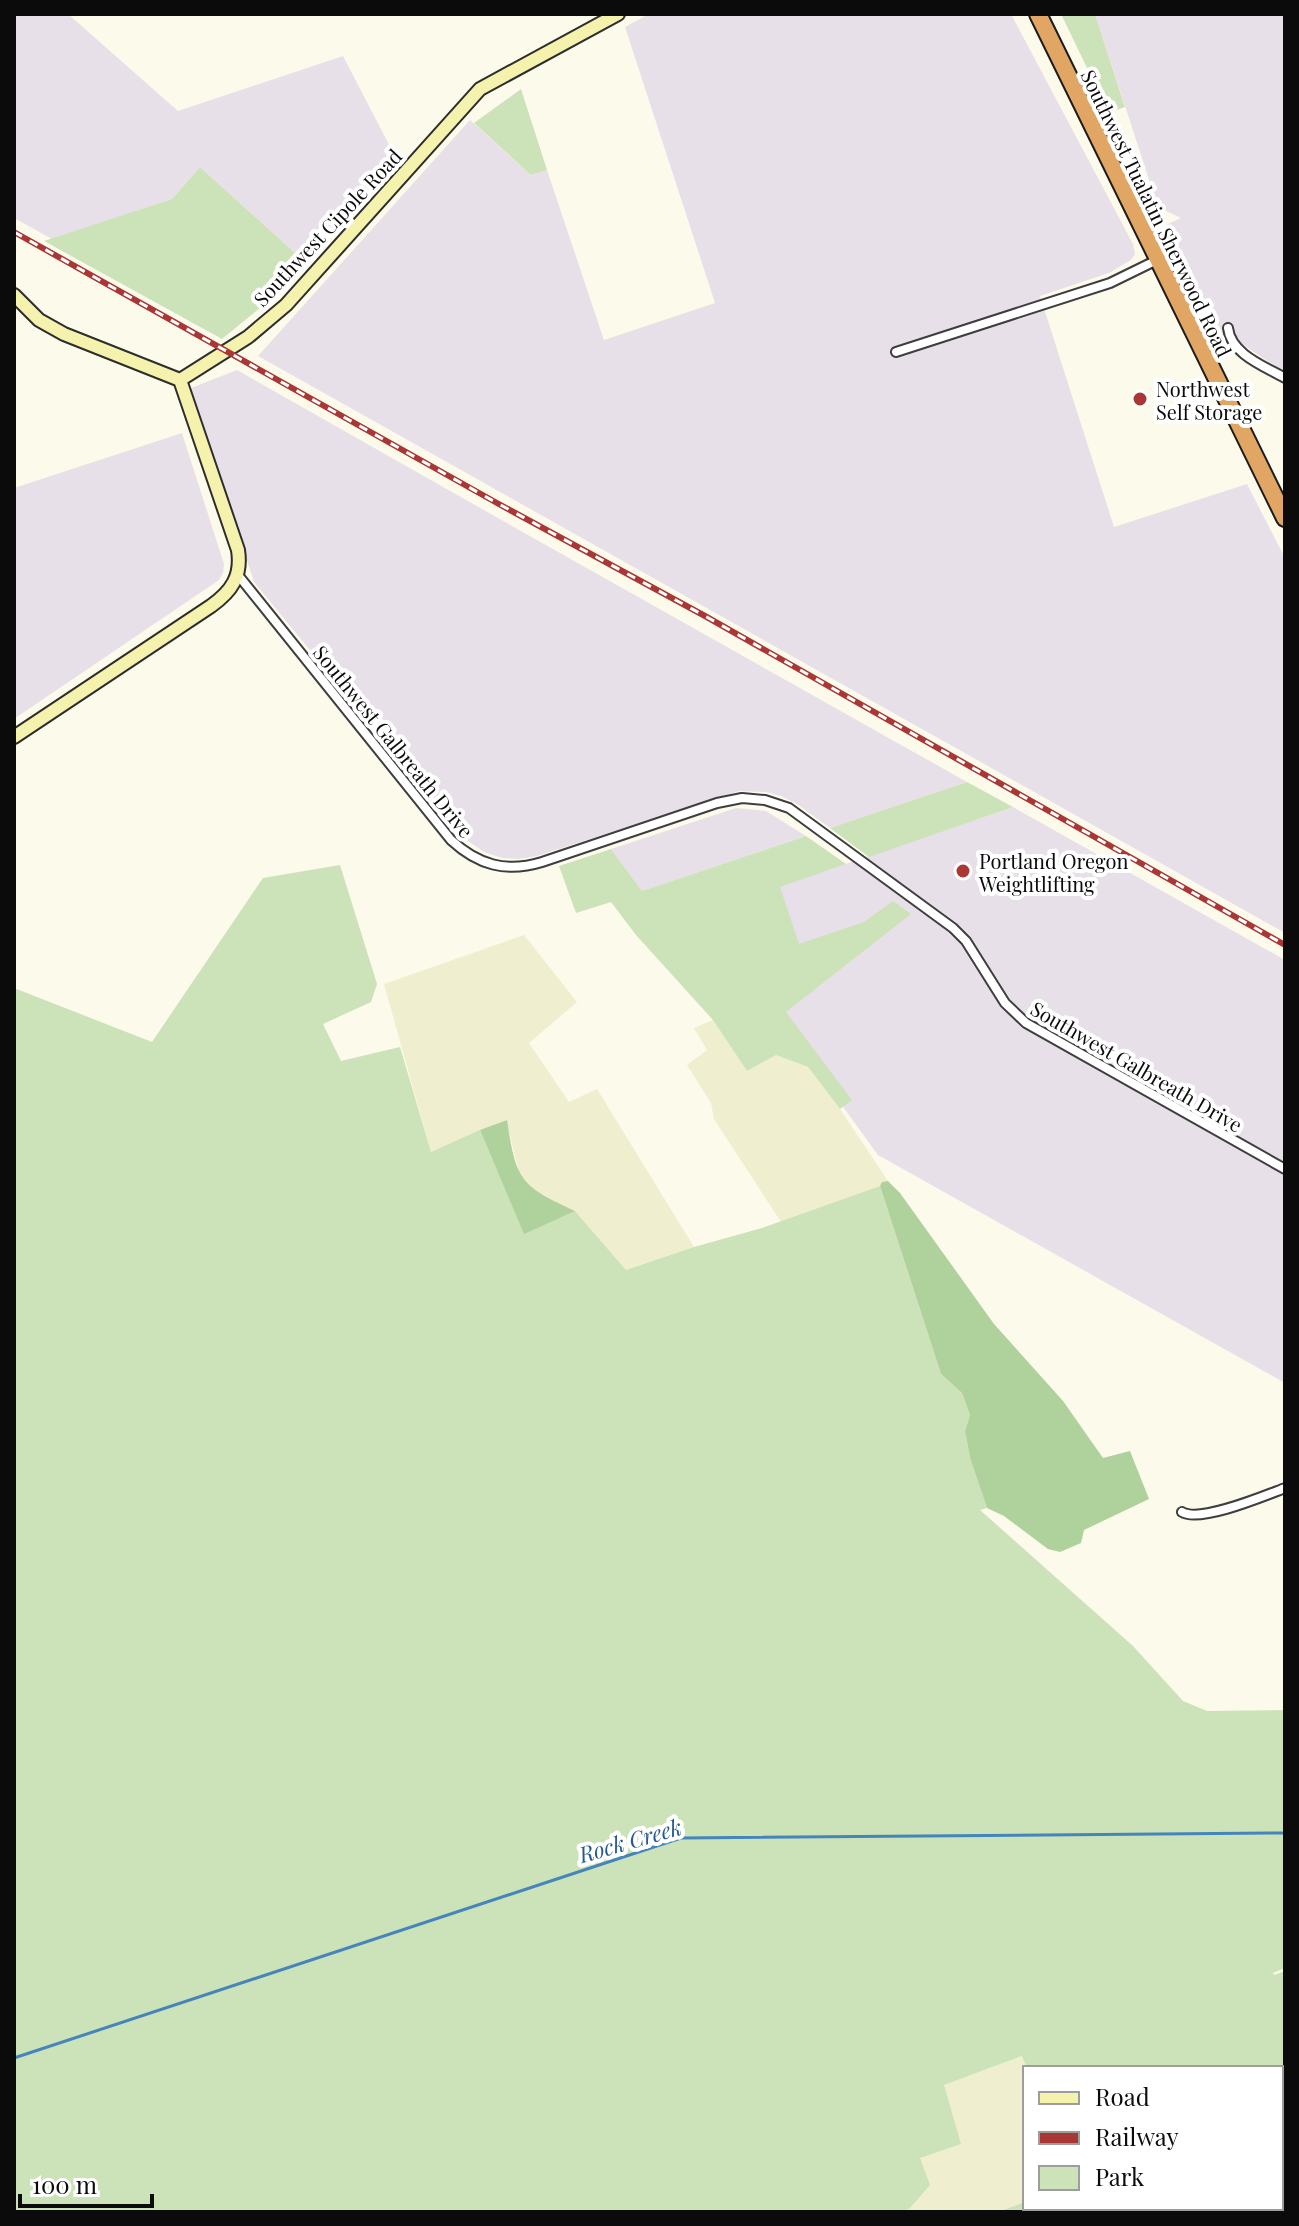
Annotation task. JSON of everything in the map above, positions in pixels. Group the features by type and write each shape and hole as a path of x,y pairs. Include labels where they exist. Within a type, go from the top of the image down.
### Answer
{"highway":[{"name":"Southwest Tualatin Sherwood Road","path":"1038,14 1284,521"}],"street":[{"name":"Southwest Cipole Road","path":"180,380 248,337 286,305 480,89 618,14"},
{"path":"896,352 1110,283 1157,260"},
{"path":"14,295 39,320 64,334 180,380 238,550 238,575 234,585 221,599 14,737"},
{"path":"1228,328 1230,341 1236,349 1285,378"},
{"name":"Southwest Galbreath Drive","path":"238,575 451,840 473,858 515,868 542,862 717,803 755,799 789,808 953,928 966,941 1005,1003 1026,1023 1285,1169"},
{"path":"1182,1512 1190,1516 1207,1513 1285,1488"}],"shaded area":[{"path":"14,14 68,14 178,111 343,56 397,160 305,262 200,167 172,199 52,239 14,218"},
{"path":"649,14 1011,14 1133,244 1135,254 1131,260 1109,273 1040,296 1114,527 1247,484 1285,558 1285,933 258,356 470,120 531,175 547,170 604,340 715,303 625,27"},
{"path":"1095,14 1285,14 1285,373 1220,329 1164,226 1181,218 1158,207"},
{"path":"237,370 967,782 830,828 781,796 739,791 537,856 502,858 484,852 465,839 254,582 191,388"},
{"path":"182,433 224,564 219,580 14,719 14,488"},
{"path":"1013,807 1285,960 1285,1383 878,1155 702,913"},
{"path":"736,808 766,811 806,836 642,891 611,849"}],"green space":[{"path":"1061,14 1095,14 1125,107 1113,111 1108,101 1104,103"},
{"path":"521,89 547,170 531,175 474,123"},
{"path":"200,167 305,262 266,303 222,339 44,241 172,199"},
{"path":"967,782 1013,807 869,857 830,828"},
{"path":"806,836 846,864 780,887 799,944 864,922 893,901 911,914 786,1012 852,1100 840,1109 808,1067 776,1055 747,1071 713,1020 636,935 611,902 576,913 559,866 611,849 642,891"},
{"path":"340,865 377,984 371,1002 323,1024 341,1061 400,1047 431,1152 480,1130 524,1233 575,1211 626,1270 762,1228 880,1186 941,1374 962,1393 970,1415 965,1431 970,1458 987,1508 980,1510 1133,1646 1183,1701 1207,1711 1285,1710 1285,1968 1273,1973 1285,1971 1285,2212 998,2212 1023,2203 1023,2210 1283,2210 1283,2066 1026,2066 1022,2056 944,2085 961,2144 920,2158 930,2185 909,2209 901,2212 14,2212 14,988 152,1042 263,878"},
{"path":"524,935 577,1002 529,1043 569,1102 597,1089 694,1247 626,1270 575,1211 545,1198 521,1180 506,1120 431,1152 384,984"},
{"path":"713,1020 747,1071 776,1055 808,1067 888,1181 781,1222 714,1119 711,1103 687,1065 707,1050 694,1028"},
{"path":"507,1120 514,1156 524,1179 542,1195 575,1211 524,1234 480,1130"},
{"path":"888,1181 900,1193 994,1324 1063,1401 1103,1458 1130,1451 1149,1499 1084,1530 1081,1543 1060,1552 1048,1549 1004,1516 987,1508 970,1458 965,1431 970,1415 962,1393 941,1374 880,1186"},
{"path":"1023,2056 1026,2066 1023,2066 1023,2203 998,2212 901,2212 909,2209 920,2158 944,2085"}],"waterway":[{"name":"Rock Creek","path":"14,2058 681,1838 1285,1833"}],"railway":[{"path":"14,232 705,616 1285,945"}],"place":[{"name":"Northwest Self Storage","path":"1140,399"},
{"name":"Portland Oregon Weightlifting","path":"963,871"}]}
